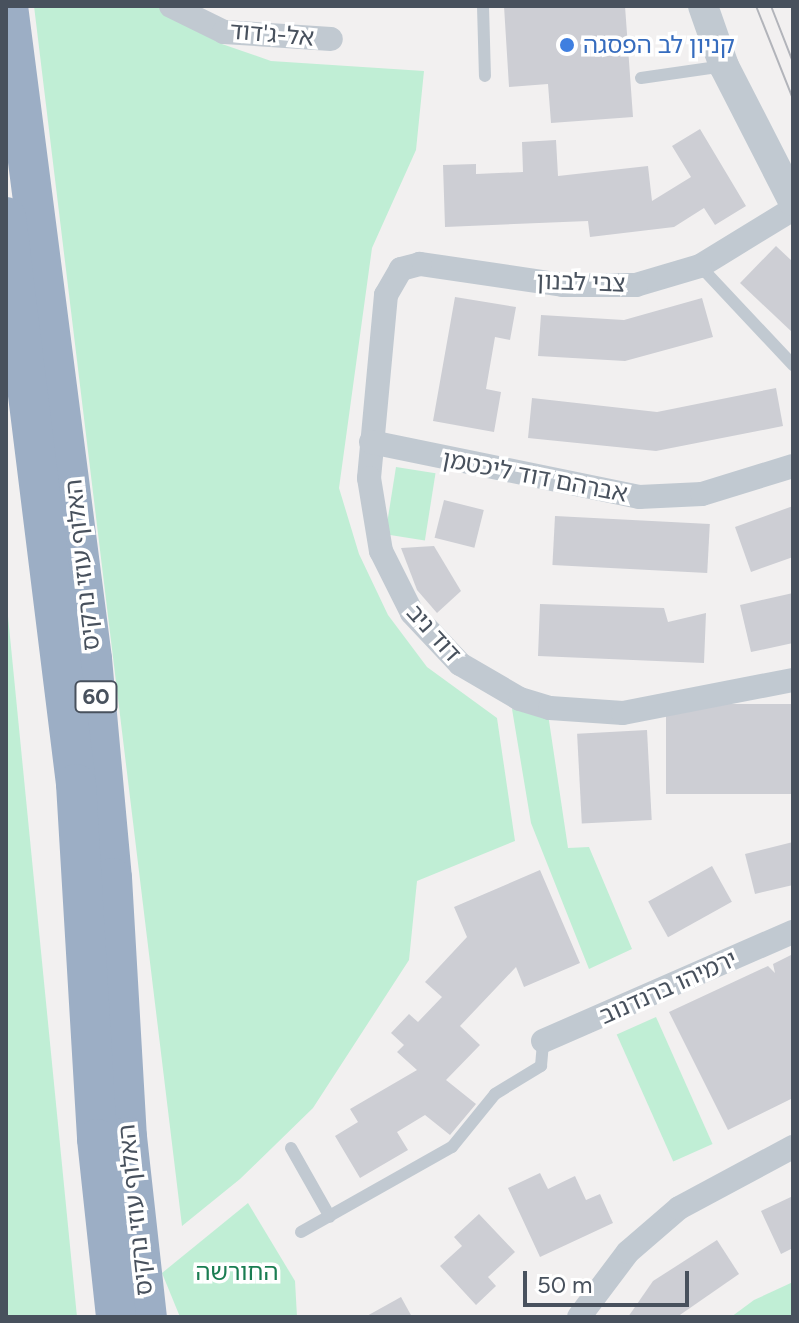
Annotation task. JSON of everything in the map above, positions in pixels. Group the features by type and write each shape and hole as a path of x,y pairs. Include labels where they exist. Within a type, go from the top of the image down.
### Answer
{"highway":[{"name":"האלוף עוזי נרקיס","path":"8,6 91,644 111,865 127,1137 147,1317"},
{"name":"האלוף עוזי נרקיס","path":"6,217 76,784 97,1139 116,1317"}],"street":[{"name":"אל-ג'דוד","path":"171,6 224,32 331,39"},
{"path":"703,6 724,66 793,201"},
{"path":"717,6 793,171"},
{"name":"צבי לבנון","path":"401,269 420,264 604,288 700,266 793,209"},
{"name":"דוד ניב","path":"401,269 386,295 371,442 371,512 393,582 434,640 489,684 550,708 623,713 793,680"},
{"name":"אברהם דוד ליכטמן","path":"371,442 639,497 702,494 793,466"},
{"name":"ירמיהו ברנדנוב","path":"543,1041 793,932"},
{"path":"579,1317 628,1252 679,1208 793,1147"}],"lane":[{"path":"483,6 485,76"},
{"path":"641,78 724,66"},
{"path":"700,266 793,365"},
{"path":"301,1232 452,1147 495,1094 541,1066 543,1041"},
{"path":"291,1148 330,1217"}],"green space":[{"path":"34,6 160,6 222,44 271,61 424,71 416,150 372,248 339,488 359,554 388,615 427,667 497,718 515,841 417,881 409,960 313,1108 240,1179 182,1226"},
{"path":"396,467 436,473 425,540 385,534"},
{"path":"6,596 77,1317 6,1317"},
{"path":"512,709 548,714 568,848 589,847 632,949 589,969 531,823"},
{"path":"656,1017 713,1144 673,1161 617,1034"},
{"name":"החורשה","path":"248,1203 295,1281 297,1317 180,1317 162,1273"},
{"path":"793,1282 793,1317 731,1317 754,1300"}],"building":[{"name":"קניון לב הפסגה","path":"504,6 625,6 633,117 551,123 548,84 509,87"},
{"path":"700,129 746,206 715,225 704,208 674,227 590,237 588,221 445,227 443,165 476,164 476,174 523,172 522,142 556,140 558,176 648,166 652,201 691,177 672,146"},
{"path":"776,246 793,262 793,333 740,283"},
{"path":"455,297 516,307 510,340 495,337 486,389 501,392 494,432 433,421"},
{"path":"702,298 713,337 625,361 538,356 541,315 624,320"},
{"path":"776,388 783,426 656,451 528,438 532,398 657,412"},
{"path":"444,500 484,510 474,548 435,538"},
{"path":"793,506 793,557 751,572 735,527"},
{"path":"555,516 710,524 707,573 552,565"},
{"path":"434,546 461,591 437,613 417,590 401,548"},
{"path":"793,593 793,643 751,652 740,605"},
{"path":"540,604 664,608 668,622 706,613 704,663 538,656"},
{"path":"666,704 793,704 793,794 666,794"},
{"path":"647,730 652,820 582,824 577,734"},
{"path":"793,842 793,885 755,894 745,854"},
{"path":"712,866 732,902 668,937 648,901"},
{"path":"540,870 580,963 524,987 516,967 460,1026 480,1045 446,1080 476,1104 450,1135 425,1115 397,1132 408,1150 360,1178 335,1136 358,1122 350,1109 417,1070 397,1052 404,1045 391,1033 409,1014 418,1022 442,997 425,982 467,937 454,907"},
{"path":"793,954 793,1098 728,1130 669,1012 768,966 775,973 773,964"},
{"path":"540,1173 548,1189 575,1176 586,1200 600,1194 613,1223 540,1257 508,1188"},
{"path":"793,1196 793,1248 781,1254 761,1211"},
{"path":"479,1214 515,1252 488,1277 496,1286 476,1305 440,1266 462,1246 454,1237"},
{"path":"717,1240 739,1274 677,1317 628,1317 653,1281"},
{"path":"401,1297 412,1317 365,1317"}],"tram line":[{"path":"756,6 793,99"},
{"path":"771,6 793,62"}],"place":[{"name":"קניון לב הפסגה","path":"567,45"}]}
